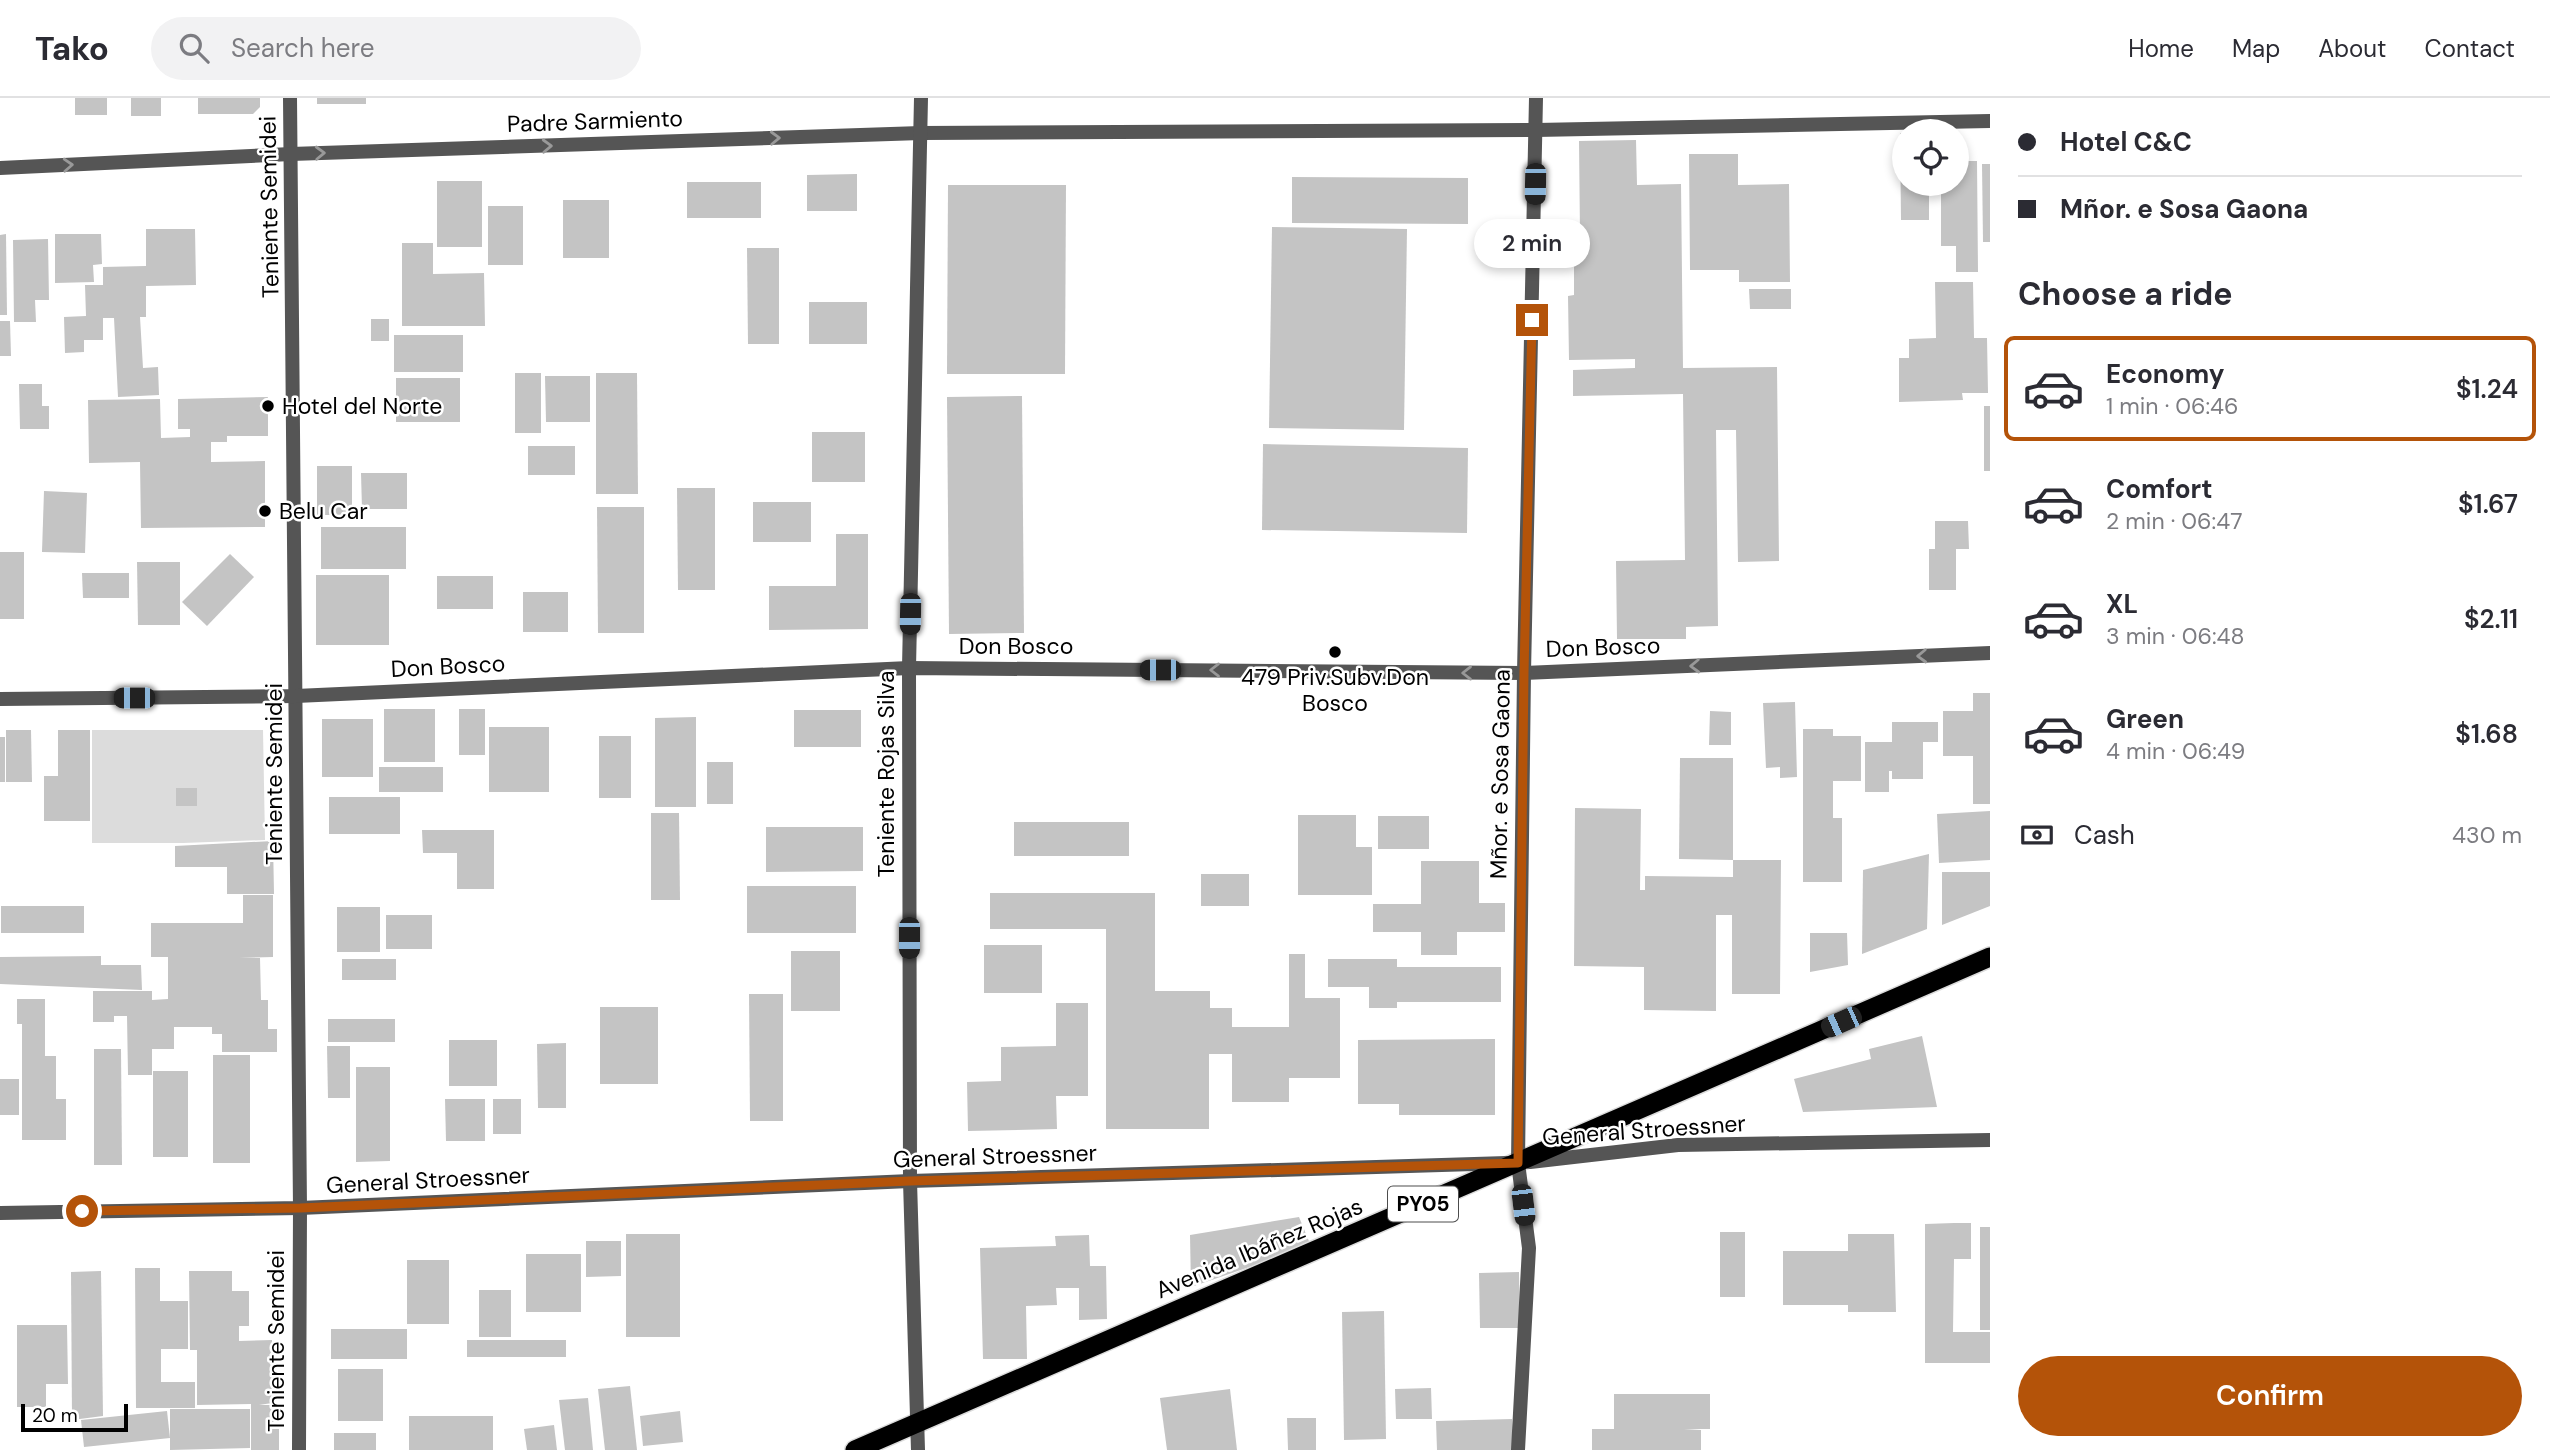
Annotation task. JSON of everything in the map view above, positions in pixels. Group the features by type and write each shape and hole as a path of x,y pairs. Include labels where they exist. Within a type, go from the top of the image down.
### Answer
{"highway":[{"name":"Avenida Ibáñez Rojas","path":"855,1450 1990,957"}],"street":[{"name":"Teniente Semidei","path":"290,98 300,1208 299,1450"},
{"name":"Teniente Rojas Silva","path":"918,1450 910,1181 909,668 920,98"},
{"name":"Mñor. e Sosa Gaona","path":"1518,1450 1529,1248 1518,1163 1524,673 1536,98"},
{"name":"Padre Sarmiento","path":"0,168 291,154 920,133 1536,130 1990,121"},
{"name":"Don Bosco","path":"0,699 296,696 909,668 1524,673 1990,653"},
{"name":"General Stroessner","path":"0,1213 300,1208 910,1181 1518,1163 1678,1145 1990,1140"}],"shaded area":[{"path":"92,730 263,730 265,840 92,843"}],"building":[{"path":"75,98 107,98 107,115 75,115"},
{"path":"131,98 161,98 161,116 131,116"},
{"path":"198,98 260,98 260,107 253,114 198,114"},
{"path":"317,98 366,98 366,104 317,104"},
{"path":"1636,140 1637,185 1681,184 1683,368 1777,367 1779,561 1738,562 1736,430 1716,430 1718,626 1686,627 1686,639 1617,639 1616,561 1685,560 1683,394 1573,396 1573,370 1635,368 1635,359 1569,360 1568,296 1574,295 1574,235 1580,235 1579,141"},
{"path":"1689,154 1738,154 1738,185 1789,184 1790,282 1739,282 1739,270 1690,270"},
{"path":"1969,161 1977,161 1978,272 1956,272 1956,246 1941,246 1941,196 1969,196"},
{"path":"1982,164 1990,164 1990,242 1983,242"},
{"path":"857,174 857,211 807,211 807,175"},
{"path":"1292,177 1468,178 1468,224 1292,223"},
{"path":"437,181 482,181 482,247 437,247"},
{"path":"687,182 761,182 761,218 687,218"},
{"path":"948,185 1066,185 1065,374 947,374"},
{"path":"1901,196 1929,196 1929,220 1901,220"},
{"path":"563,200 609,200 609,258 563,258"},
{"path":"488,206 523,206 523,265 488,265"},
{"path":"1272,227 1407,229 1404,430 1269,428"},
{"path":"146,229 195,229 196,285 146,286 146,317 140,317 143,368 158,367 159,395 118,397 114,318 103,318 103,340 84,340 84,352 65,353 64,317 86,316 85,285 103,285 103,267 146,266"},
{"path":"6,234 7,315 0,315 0,235"},
{"path":"55,234 101,234 102,264 93,265 94,282 55,283"},
{"path":"48,239 49,300 35,300 36,322 14,322 13,240"},
{"path":"402,243 433,243 433,274 484,273 485,326 402,326"},
{"path":"747,248 779,248 779,344 748,344"},
{"path":"1935,282 1973,282 1974,338 1987,338 1988,393 1962,393 1963,400 1899,402 1899,358 1909,358 1909,339 1936,338"},
{"path":"1749,289 1791,289 1791,309 1750,309"},
{"path":"809,302 867,302 867,344 809,344"},
{"path":"371,319 389,319 389,341 371,341"},
{"path":"0,321 10,321 11,356 0,356"},
{"path":"394,335 463,335 463,372 394,372"},
{"path":"515,373 541,373 541,433 515,433"},
{"path":"596,373 637,373 638,494 596,494"},
{"path":"545,376 590,376 590,422 546,422"},
{"path":"396,378 460,378 460,422 396,422"},
{"path":"19,384 42,384 42,406 49,406 49,429 20,429"},
{"path":"1022,396 1024,633 949,634 947,397"},
{"path":"268,397 268,436 227,436 227,442 211,442 211,462 265,461 265,527 141,528 140,462 89,463 88,400 160,399 161,438 190,437 190,429 178,429 178,399"},
{"path":"1984,406 1990,406 1990,471 1984,471"},
{"path":"812,432 865,432 865,482 812,482"},
{"path":"1263,444 1468,448 1467,533 1262,530"},
{"path":"528,446 575,446 575,475 528,475"},
{"path":"317,466 352,466 352,515 317,515"},
{"path":"361,473 407,473 407,509 362,509"},
{"path":"677,488 715,488 715,590 678,590"},
{"path":"44,491 87,493 85,553 42,552"},
{"path":"753,502 811,502 811,542 753,542"},
{"path":"597,507 644,507 644,633 598,633"},
{"path":"1935,521 1968,521 1969,549 1956,549 1956,590 1929,590 1929,549 1935,549"},
{"path":"321,527 406,527 406,569 321,569"},
{"path":"836,534 868,534 868,629 769,630 769,586 836,586"},
{"path":"0,552 24,552 24,619 0,619"},
{"path":"230,554 254,577 207,626 182,602"},
{"path":"137,562 180,562 180,625 138,625"},
{"path":"82,573 129,573 129,598 83,598"},
{"path":"316,575 389,575 389,645 316,645"},
{"path":"437,576 493,576 493,609 437,609"},
{"path":"523,592 568,592 568,632 523,632"},
{"path":"1973,693 1990,693 1990,804 1973,804 1973,756 1943,756 1943,711 1973,711"},
{"path":"1795,702 1797,777 1780,778 1780,767 1766,768 1763,703"},
{"path":"384,709 435,709 435,762 384,762"},
{"path":"459,709 485,709 485,755 459,755"},
{"path":"794,710 861,710 861,747 794,747"},
{"path":"1710,711 1731,712 1731,745 1709,745"},
{"path":"696,717 696,807 655,807 655,718"},
{"path":"322,719 373,719 373,777 322,777"},
{"path":"1892,722 1938,722 1938,742 1923,742 1923,779 1892,779 1892,771 1889,771 1889,792 1865,792 1865,742 1892,742"},
{"path":"489,727 549,727 549,792 489,792"},
{"path":"1803,729 1833,729 1833,736 1861,736 1861,781 1833,781 1833,818 1842,818 1842,882 1803,882"},
{"path":"6,730 31,730 32,782 6,782"},
{"path":"58,730 90,730 90,821 44,821 44,776 58,776"},
{"path":"599,736 631,736 631,798 599,798"},
{"path":"0,737 5,737 5,782 0,782"},
{"path":"1680,758 1733,758 1733,860 1679,859"},
{"path":"707,762 733,762 733,804 707,804"},
{"path":"379,767 443,767 443,792 379,792"},
{"path":"176,788 197,788 197,806 176,806"},
{"path":"329,797 400,797 400,834 329,834"},
{"path":"1575,808 1641,809 1640,890 1645,890 1645,876 1733,877 1733,860 1781,860 1780,994 1732,994 1732,915 1716,915 1716,1011 1644,1010 1644,967 1574,966"},
{"path":"1990,811 1990,860 1939,863 1937,814"},
{"path":"651,813 679,813 680,900 651,900"},
{"path":"1298,815 1356,815 1356,847 1372,847 1372,895 1298,895"},
{"path":"1378,816 1429,816 1429,849 1378,849"},
{"path":"1014,822 1129,822 1129,856 1014,856"},
{"path":"766,827 863,827 863,871 766,872"},
{"path":"422,830 494,830 494,889 457,889 457,853 423,853"},
{"path":"273,841 274,894 227,894 227,867 175,867 175,846"},
{"path":"1929,854 1927,929 1862,954 1863,870"},
{"path":"1421,861 1479,861 1479,903 1505,903 1505,932 1457,932 1457,955 1421,955 1421,932 1373,932 1373,904 1421,904"},
{"path":"1942,872 1990,872 1990,906 1942,925"},
{"path":"1201,874 1249,874 1249,906 1201,906"},
{"path":"747,886 856,886 856,933 747,933"},
{"path":"990,893 1155,893 1155,991 1210,991 1210,1008 1232,1008 1232,1027 1289,1027 1289,954 1305,954 1305,998 1340,998 1340,1078 1289,1078 1289,1102 1232,1102 1232,1054 1209,1054 1209,1129 1106,1129 1106,929 990,929"},
{"path":"243,895 273,895 273,957 239,958 260,958 261,1000 268,1000 268,1029 277,1029 277,1052 222,1052 222,1034 212,1034 212,1027 174,1027 174,1049 152,1049 152,1075 128,1075 127,1016 114,1016 114,1022 93,1022 93,991 152,991 152,1000 168,999 168,957 151,957 151,923 243,923"},
{"path":"1,906 84,906 84,933 1,933"},
{"path":"337,907 380,907 380,952 337,952"},
{"path":"386,915 432,915 432,949 386,949"},
{"path":"1810,933 1847,933 1848,965 1810,972"},
{"path":"984,945 1042,945 1042,993 984,993"},
{"path":"791,951 840,951 840,1011 791,1011"},
{"path":"101,956 101,965 141,965 142,990 0,984 0,957"},
{"path":"342,959 396,959 396,980 342,980"},
{"path":"1328,959 1397,959 1397,967 1501,967 1501,1002 1397,1002 1397,1008 1369,1008 1369,987 1328,987"},
{"path":"749,994 783,994 783,1121 750,1121"},
{"path":"17,999 45,999 45,1056 56,1056 56,1099 66,1099 66,1140 22,1140 22,1024 17,1024"},
{"path":"1056,1003 1088,1003 1088,1096 1056,1096 1057,1129 968,1131 967,1082 1001,1081 1001,1047 1056,1046"},
{"path":"600,1007 658,1007 658,1084 600,1084"},
{"path":"328,1019 395,1019 395,1042 328,1042"},
{"path":"1922,1036 1937,1107 1803,1112 1794,1079 1871,1059 1869,1049"},
{"path":"1495,1039 1495,1115 1399,1115 1399,1104 1358,1104 1358,1040"},
{"path":"449,1040 497,1040 497,1086 449,1086"},
{"path":"566,1043 566,1108 538,1108 537,1044"},
{"path":"327,1046 350,1046 350,1098 328,1098"},
{"path":"94,1049 121,1049 122,1165 94,1165"},
{"path":"213,1055 250,1055 250,1163 213,1163"},
{"path":"356,1067 390,1067 390,1161 356,1162"},
{"path":"153,1071 188,1071 188,1157 153,1157"},
{"path":"0,1079 19,1079 19,1115 0,1115"},
{"path":"445,1099 485,1099 485,1141 446,1141"},
{"path":"493,1099 521,1099 521,1134 493,1134"},
{"path":"1299,1217 1311,1246 1191,1287 1190,1235"},
{"path":"1971,1223 1971,1259 1954,1259 1953,1332 1990,1332 1990,1363 1925,1363 1925,1224"},
{"path":"1980,1227 1990,1227 1990,1330 1980,1330"},
{"path":"1720,1232 1745,1232 1745,1297 1720,1297"},
{"path":"626,1234 680,1234 680,1337 626,1337"},
{"path":"1848,1234 1894,1234 1896,1312 1848,1312 1848,1305 1783,1305 1783,1251 1848,1251"},
{"path":"1089,1235 1090,1266 1106,1266 1107,1319 1079,1320 1079,1288 1056,1288 1057,1305 1026,1306 1027,1359 983,1359 980,1248 1056,1246 1055,1236"},
{"path":"586,1241 621,1241 621,1276 586,1277"},
{"path":"526,1254 581,1254 581,1312 526,1312"},
{"path":"407,1260 449,1260 449,1324 407,1324"},
{"path":"135,1268 160,1268 160,1301 188,1301 188,1349 161,1349 161,1382 195,1382 195,1408 136,1408"},
{"path":"101,1271 103,1416 72,1420 71,1272"},
{"path":"189,1271 232,1271 232,1291 249,1291 249,1326 239,1326 239,1341 272,1340 272,1403 259,1405 279,1405 279,1450 251,1450 251,1404 197,1405 197,1350 190,1350"},
{"path":"1519,1272 1520,1328 1480,1328 1479,1273"},
{"path":"479,1290 511,1290 511,1337 479,1337"},
{"path":"1384,1311 1386,1439 1344,1440 1342,1312"},
{"path":"17,1325 67,1325 68,1384 46,1384 46,1407 17,1407"},
{"path":"331,1329 407,1329 407,1359 331,1359"},
{"path":"467,1340 566,1340 566,1357 467,1357"},
{"path":"338,1369 383,1369 383,1421 338,1421"},
{"path":"630,1386 637,1450 605,1450 598,1389"},
{"path":"1431,1388 1432,1419 1396,1419 1395,1389"},
{"path":"1230,1389 1237,1450 1167,1450 1160,1398"},
{"path":"1614,1394 1710,1394 1710,1429 1684,1429 1701,1430 1701,1450 1592,1450 1592,1429 1614,1429"},
{"path":"588,1398 593,1450 565,1450 559,1400"},
{"path":"170,1409 250,1409 250,1448 170,1450"},
{"path":"167,1411 170,1438 84,1447 81,1420"},
{"path":"680,1411 683,1442 643,1446 640,1416"},
{"path":"409,1416 493,1416 493,1450 409,1450"},
{"path":"1287,1418 1316,1418 1316,1450 1288,1450"},
{"path":"1512,1419 1513,1450 1437,1450 1436,1421"},
{"path":"554,1425 557,1450 527,1450 524,1429"},
{"path":"334,1433 376,1433 376,1450 334,1450"}],"place":[{"name":"Hotel del Norte","path":"268,406"},
{"name":"Belu Car","path":"265,511"},
{"name":"479 Priv.Subv.Don Bosco","path":"1335,652"}],"route":[{"path":"82,1211 300,1208 910,1181 1518,1163 1524,673 1532,320"}]}
